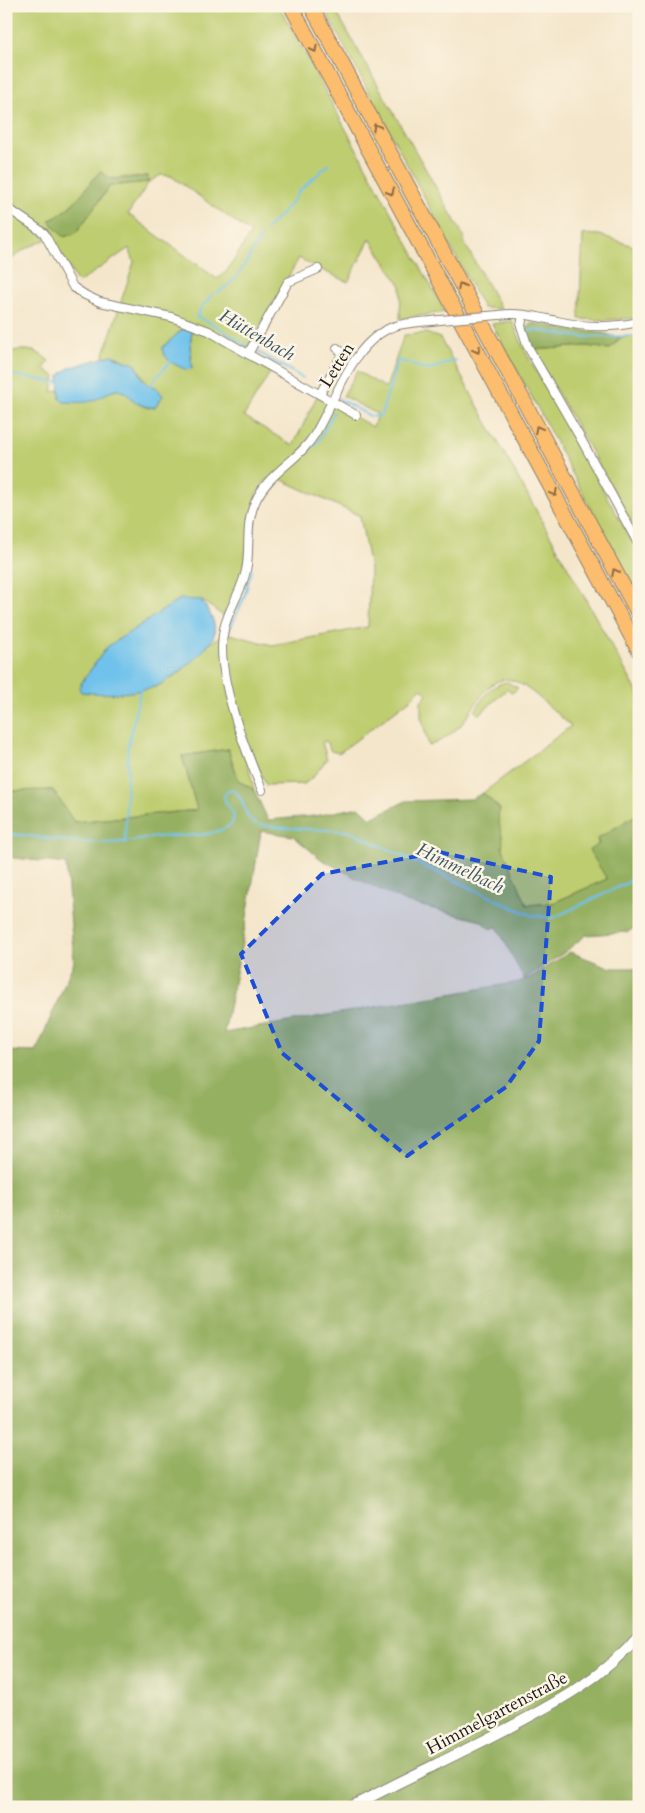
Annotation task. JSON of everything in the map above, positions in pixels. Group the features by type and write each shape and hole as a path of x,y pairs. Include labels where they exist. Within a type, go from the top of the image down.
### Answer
{"highway":[{"path":"291,6 639,651"},
{"path":"311,6 639,614"}],"street":[{"name":"Letten","path":"6,207 44,233 73,287 84,295 100,302 171,317 190,323 222,337 248,354 333,401 355,360 377,337 397,326 509,314 590,326 639,322"},
{"path":"248,354 288,282 318,269"},
{"path":"523,315 521,326 528,347 582,440 639,545"},
{"path":"320,394 343,353 337,348"},
{"path":"262,790 244,747 224,670 222,645 224,628 244,579 247,564 248,528 257,498 269,479 311,441 333,401 356,414"},
{"name":"Himmelgartenstraße","path":"355,1805 458,1754 554,1703 599,1675 639,1635"}],"highlighted area":[{"path":"439,852 551,877 539,1041 506,1087 407,1156 282,1053 241,954 322,874"}],"green space":[{"path":"6,6 279,6 445,312 400,319 401,286 370,239 348,282 299,258 246,350 274,366 244,416 293,446 317,396 373,427 377,414 343,396 357,371 386,388 404,335 426,333 440,338 639,695 639,813 597,839 607,879 553,903 527,905 511,871 502,844 498,819 500,809 483,793 571,726 530,690 517,682 507,679 498,681 491,686 461,725 446,737 429,746 421,717 421,701 427,694 421,688 412,698 339,753 331,751 326,741 322,742 327,759 312,778 304,784 266,785 252,753 246,755 254,790 239,781 228,749 182,756 198,810 74,822 53,790 6,791 6,351 34,351 49,361 44,369 55,376 52,392 59,390 60,399 93,401 108,392 119,390 128,394 134,402 148,408 155,407 157,388 147,384 136,365 112,355 103,357 134,262 129,248 78,283 47,230 45,240 25,249 6,263","holes":["161,175 171,176 251,233 227,271 217,279 128,214 149,182","148,176 148,182 110,186 76,233 49,220 59,216 72,204 111,179","183,329 192,330 190,346 192,358 162,348","280,479 360,516 370,569 368,627 272,645 226,633 209,644 181,672 156,687 112,694 82,682 107,647 201,600 225,617 239,588 256,495 266,480"]},
{"path":"323,6 333,6 463,235 465,244 501,309 483,308"},
{"path":"100,171 111,179 148,176 148,182 110,186 76,233 64,237 49,221 71,206"},
{"path":"583,234 600,235 639,248 639,318 579,319"},
{"path":"512,321 526,353 639,554 639,600 492,324"},
{"path":"530,323 603,333 620,338 610,349 586,346 533,350 525,328"},
{"path":"639,335 639,535 533,350 586,346 610,349 620,338"},
{"path":"507,682 518,688 512,693 507,689 479,715 475,711 488,692 496,686"},
{"path":"228,749 239,781 254,790 268,820 315,816 359,807 371,818 406,801 472,799 483,793 500,809 498,819 503,837 502,847 527,905 553,903 607,879 589,850 599,844 597,839 639,813 639,924 628,932 586,935 562,954 524,979 497,927 490,929 481,921 406,902 321,859 293,836 261,831 247,917 224,1033 519,982 531,977 570,952 611,968 639,968 639,1807 6,1807 6,1051 36,1052 74,962 66,864 6,857 6,791 53,790 74,822 197,810 182,756"}],"water":[{"path":"183,329 192,330 190,346 192,368 187,370 168,359 162,348"},
{"path":"112,355 124,361 132,362 136,365 143,380 157,388 163,396 155,407 142,405 125,393 117,390 88,402 63,402 60,399 59,376 69,368"},
{"path":"180,599 201,600 213,621 214,635 197,657 169,679 154,687 118,693 81,692 79,688 82,682 107,647"}],"waterway":[{"path":"266,230 294,200 298,192 329,164"},
{"path":"217,293 225,288 237,275 248,260 261,236"},
{"path":"196,318 204,303 207,302 212,294"},
{"name":"Hüttenbach","path":"197,317 215,325 249,347"},
{"path":"528,332 533,330 582,337 639,336"},
{"name":"Hüttenbach","path":"253,349 303,378"},
{"path":"150,388 155,379 172,360"},
{"name":"Hüttenbach","path":"339,399 370,416 378,417 381,415 398,360 428,370 456,360"},
{"path":"6,374 61,383"},
{"path":"258,508 272,484 319,441 334,412"},
{"path":"252,555 255,522"},
{"path":"229,631 244,598 252,569"},
{"path":"125,842 128,746 141,688"},
{"name":"Himmelbach","path":"6,833 95,843 128,842 158,837 206,834 224,829 232,824 234,815 224,796 227,791 232,789 240,797 249,818 257,824"},
{"name":"Himmelbach","path":"260,825 349,831 512,907 531,915 553,918 627,883 639,871"}]}
